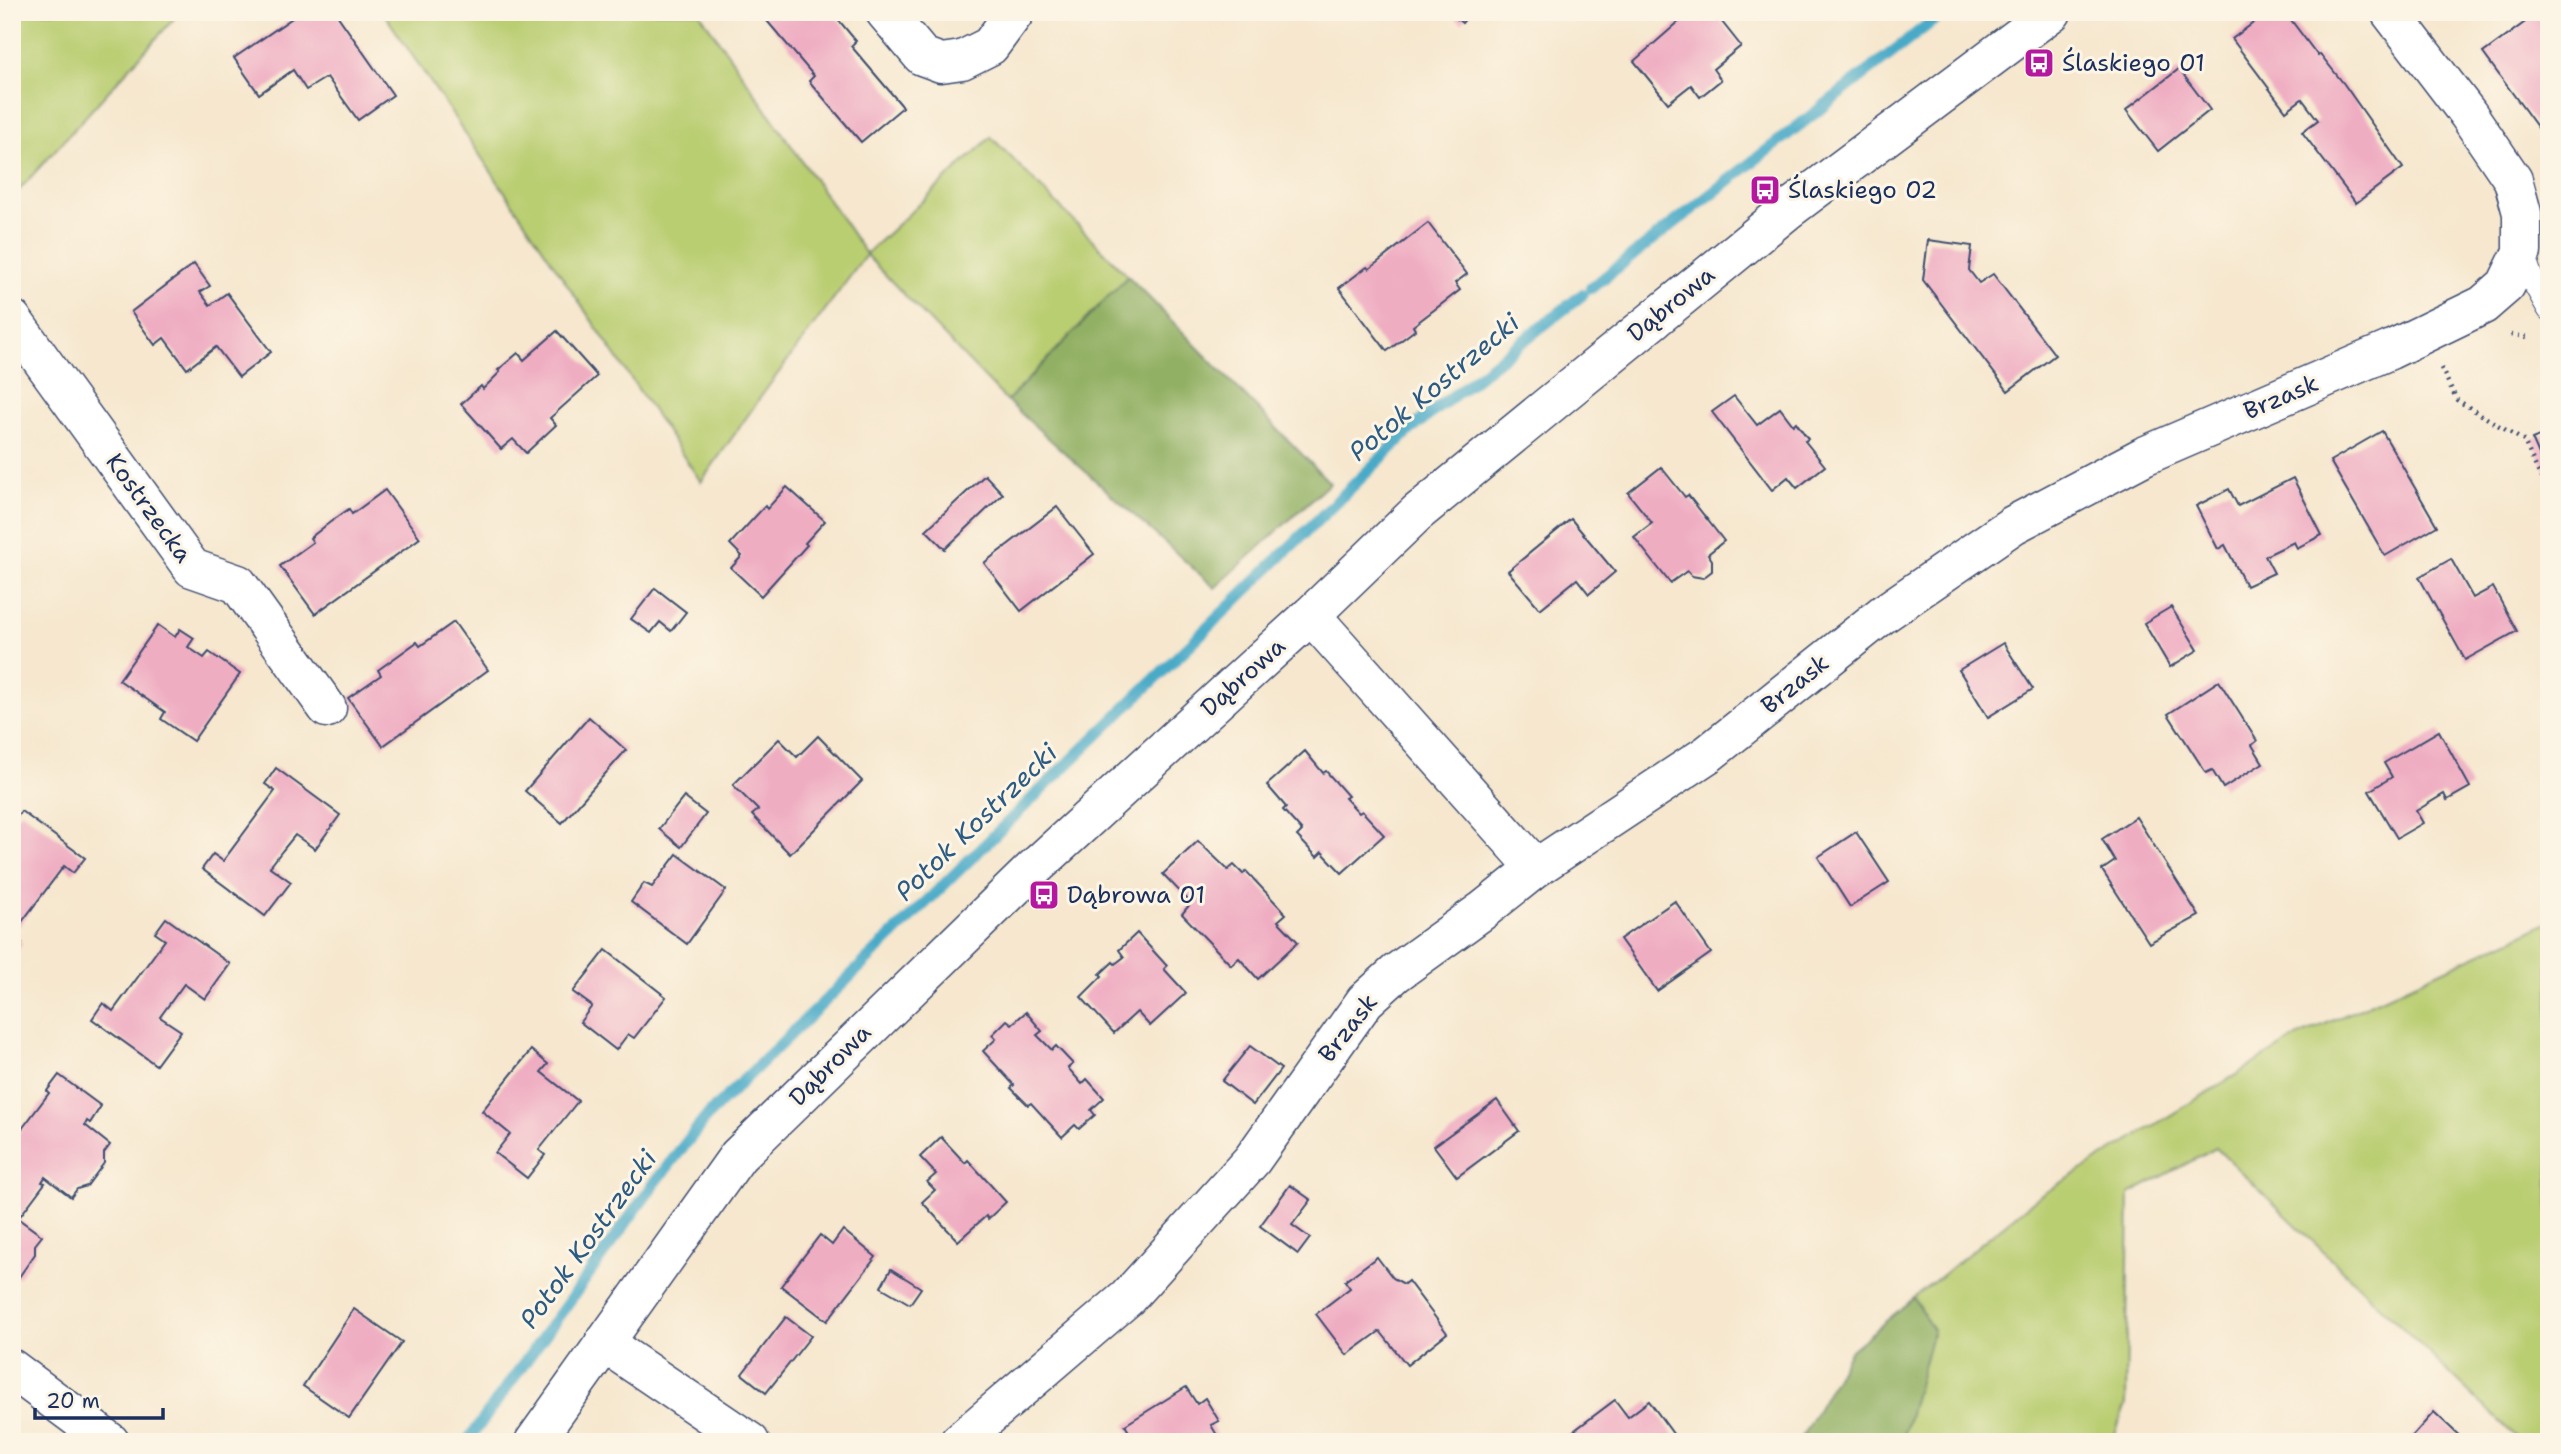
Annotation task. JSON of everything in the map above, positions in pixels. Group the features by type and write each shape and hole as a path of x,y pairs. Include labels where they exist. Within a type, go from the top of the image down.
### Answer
{"street":[{"path":"885,12 922,56 941,63 962,60 990,46 1015,12"},
{"name":"Dąbrowa","path":"534,1442 738,1156 1032,870 1311,615 1417,513 1788,210 2052,12"},
{"name":"Brzask","path":"959,1442 1136,1288 1252,1160 1365,1001 1396,973 1536,868 1709,754 1882,615 2012,526 2144,456 2390,350 2483,304 2506,285 2522,252 2522,213 2513,180 2468,114 2389,12"},
{"name":"Kostrzecka","path":"12,320 192,568 238,584 327,708"},
{"path":"1311,615 1536,868"},
{"path":"604,1343 750,1442"},
{"path":"12,1369 110,1442"}],"lane":[{"path":"2522,252 2531,277 2549,309"}],"path":[{"path":"2454,396 2524,441 2541,478"}],"green space":[{"path":"12,12 180,12 12,198"},
{"path":"383,12 699,12 866,254 991,137 1128,276 1007,401 866,255 701,482"},
{"path":"1128,276 1330,483 1215,588 1007,401"},
{"path":"2549,922 2549,1442 2521,1442 2216,1148 2129,1194 2126,1404 2112,1442 1902,1442 1933,1331 1914,1298 2038,1197 2299,1036"},
{"path":"1914,1298 1933,1331 1902,1442 1799,1442 1851,1350"}],"building":[{"path":"301,12 335,12 393,95 358,120 327,77 306,90 293,70 259,94 234,58"},
{"path":"765,12 832,12 856,41 851,46 903,107 861,142 809,81 814,76 762,15"},
{"path":"1449,12 1471,12 1462,23"},
{"path":"1690,12 1714,12 1741,46 1713,69 1721,80 1700,97 1691,85 1668,103 1634,61"},
{"path":"2268,12 2285,12 2318,56 2320,54 2344,84 2403,168 2356,203 2302,132 2318,120 2302,99 2286,111 2232,39"},
{"path":"2539,12 2549,12 2549,143 2483,53"},
{"path":"2179,69 2210,110 2158,151 2126,110"},
{"path":"1428,223 1467,274 1455,283 1460,290 1413,326 1415,330 1387,351 1339,288 1367,267 1369,269"},
{"path":"1928,240 1972,246 1969,270 1979,283 1993,274 2055,355 2008,391 1923,280"},
{"path":"194,264 210,286 200,292 210,305 227,293 271,352 239,377 216,347 187,369 164,338 155,345 131,312"},
{"path":"557,331 597,376 550,418 556,425 526,453 513,439 501,449 461,404 481,386 483,389 500,372 498,370 518,353 524,360"},
{"path":"1734,396 1757,425 1780,408 1793,425 1796,422 1808,439 1805,441 1825,466 1797,488 1788,477 1772,490 1712,412"},
{"path":"2382,431 2437,526 2385,556 2330,461"},
{"path":"2549,432 2549,478 2532,439"},
{"path":"1661,467 1685,497 1688,495 1724,541 1708,554 1712,560 1712,571 1703,578 1692,576 1687,571 1670,583 1634,537 1652,523 1628,493"},
{"path":"985,475 1003,494 945,549 926,530"},
{"path":"2293,478 2322,535 2297,548 2294,542 2265,556 2274,573 2246,586 2225,545 2218,549 2196,506 2229,489 2238,506"},
{"path":"787,487 825,521 761,596 731,568 742,556 730,544 765,506 767,509"},
{"path":"385,490 420,538 315,614 280,566 313,542 310,538 329,523 349,509 352,514"},
{"path":"1057,507 1094,554 1021,611 984,563"},
{"path":"1571,519 1615,572 1589,594 1577,579 1540,609 1508,571"},
{"path":"2451,559 2473,598 2493,587 2517,631 2465,660 2419,577"},
{"path":"655,588 686,612 671,631 660,622 651,633 631,619"},
{"path":"2171,607 2198,650 2170,667 2144,623"},
{"path":"454,622 488,670 383,746 348,698 381,675 378,670 417,642 420,646"},
{"path":"158,625 175,637 180,629 194,638 188,647 204,658 209,652 240,674 193,741 161,719 165,712 119,680"},
{"path":"2003,643 2033,689 1988,717 1959,670"},
{"path":"2219,681 2257,741 2252,745 2263,763 2223,788 2212,770 2206,773 2168,714"},
{"path":"589,717 626,750 562,823 525,791"},
{"path":"2439,731 2470,787 2447,800 2444,794 2416,811 2423,823 2397,838 2369,791 2392,777 2384,763"},
{"path":"818,736 862,781 790,854 752,815 758,810 733,785 779,739 797,757"},
{"path":"1305,751 1323,773 1326,771 1348,796 1345,798 1359,813 1362,811 1384,835 1342,873 1322,852 1317,857 1297,836 1302,831 1283,810 1286,807 1267,785"},
{"path":"276,768 340,815 315,849 295,835 270,867 291,882 265,916 202,869 213,854 223,861 275,791 265,784"},
{"path":"684,797 706,814 681,847 659,829"},
{"path":"21,811 85,858 73,873 64,866 12,935 12,865 16,860 12,857 12,822"},
{"path":"2136,817 2199,916 2149,943 2102,870 2115,861 2102,839"},
{"path":"1856,832 1889,882 1850,907 1818,857"},
{"path":"1198,841 1228,870 1234,865 1243,874 1246,871 1286,914 1278,921 1298,942 1258,979 1239,958 1231,965 1182,914 1191,903 1163,874"},
{"path":"677,854 726,890 687,944 631,902 644,883 652,887"},
{"path":"1675,901 1711,953 1657,991 1620,939"},
{"path":"166,918 230,964 205,999 184,984 160,1017 181,1031 156,1065 92,1019 103,1003 113,1011 165,940 155,933"},
{"path":"1137,933 1167,966 1164,969 1186,993 1150,1026 1137,1012 1114,1033 1081,997 1102,976 1100,974 1113,962 1115,964 1124,957 1119,950"},
{"path":"12,936 22,943 12,956"},
{"path":"606,950 666,997 634,1038 628,1034 616,1050 580,1022 592,1006 573,992"},
{"path":"1026,1012 1042,1031 1037,1035 1052,1050 1056,1046 1073,1064 1068,1068 1082,1084 1087,1079 1104,1098 1091,1110 1095,1115 1079,1129 1075,1125 1062,1137 1031,1103 1028,1105 1011,1088 1014,1085 983,1051 996,1039 992,1035 1007,1020 1012,1024"},
{"path":"1250,1046 1281,1069 1253,1105 1222,1081"},
{"path":"531,1050 548,1064 541,1072 578,1101 539,1150 545,1155 527,1178 495,1153 510,1134 482,1111"},
{"path":"59,1075 101,1106 90,1123 87,1121 85,1125 110,1145 104,1153 104,1163 87,1186 77,1189 71,1197 45,1177 42,1182 45,1183 21,1215 19,1213 16,1217 42,1236 35,1245 35,1254 19,1277 12,1279 12,1142 49,1093 47,1091"},
{"path":"1497,1100 1519,1131 1457,1177 1434,1146"},
{"path":"941,1137 965,1163 968,1160 1006,1202 958,1241 922,1202 935,1190 927,1182 936,1174 920,1157"},
{"path":"1290,1185 1311,1200 1292,1225 1310,1238 1298,1254 1260,1226"},
{"path":"843,1230 876,1257 827,1321 781,1286 820,1235 832,1245"},
{"path":"1377,1257 1393,1278 1404,1284 1408,1281 1447,1333 1407,1365 1380,1331 1347,1355 1316,1314 1350,1288 1345,1281"},
{"path":"891,1269 921,1288 910,1304 881,1287"},
{"path":"354,1309 402,1342 349,1418 303,1386"},
{"path":"786,1317 811,1336 766,1393 742,1374"},
{"path":"1186,1387 1197,1404 1205,1398 1219,1421 1211,1425 1221,1442 1135,1442 1125,1425"},
{"path":"1615,1400 1628,1417 1649,1401 1679,1442 1559,1442"},
{"path":"2434,1412 2466,1442 2407,1442"}],"waterway":[{"name":"Potok Kostrzecki","path":"1591,288 1944,12"},
{"name":"Potok Kostrzecki","path":"467,1442 657,1180 708,1115 1411,429 1582,295"}],"place":[{"name":"Ślaskiego 01","path":"2039,63"},
{"name":"Ślaskiego 02","path":"1765,190"},
{"name":"Dąbrowa 01","path":"1044,895"}]}
